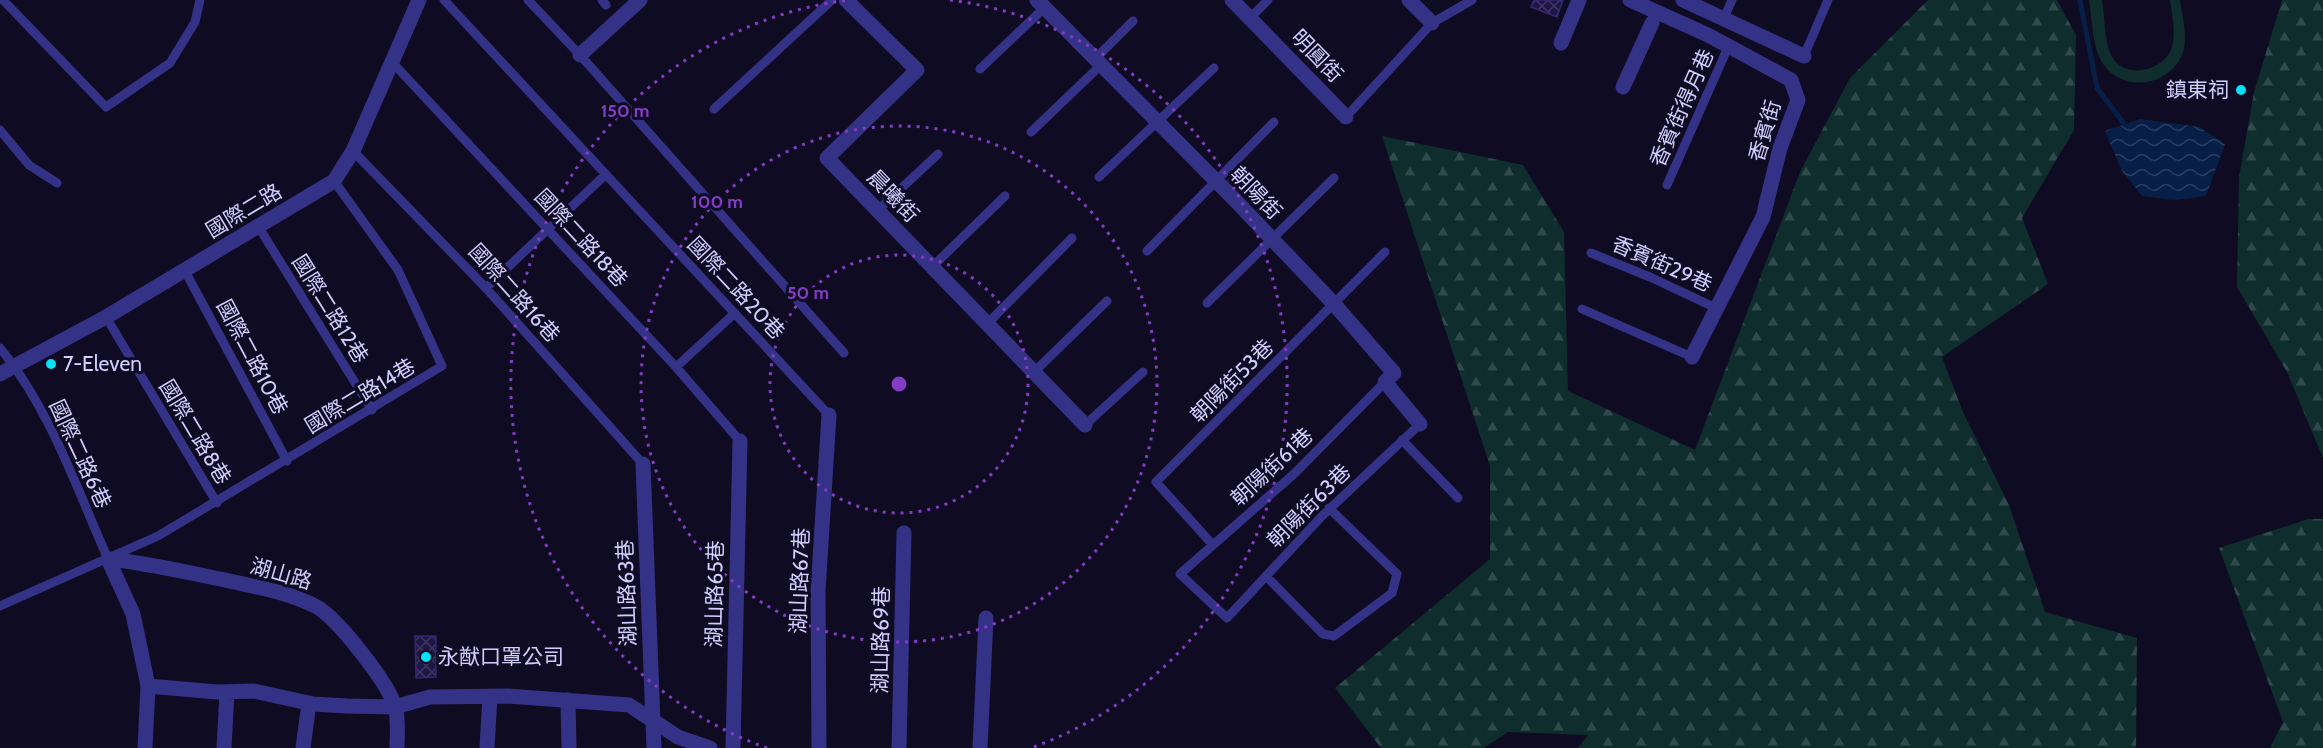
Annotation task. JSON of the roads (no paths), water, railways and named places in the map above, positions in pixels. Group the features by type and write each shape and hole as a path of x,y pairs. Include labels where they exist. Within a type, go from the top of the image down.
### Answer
{"street":[{"name":"國際二路","path":"0,374 186,271 334,181 352,152 419,0"},
{"path":"580,55 640,0"},
{"name":"晨曦街","path":"846,0 917,70 827,158 1085,425"},
{"name":"明圓街","path":"1232,0 1346,117"},
{"path":"1409,0 1432,23"},
{"path":"1561,43 1579,0"},
{"name":"香賓街","path":"1630,0 1729,45 1791,80 1798,100 1780,148 1762,217 1692,357"},
{"path":"1683,0 1804,56"},
{"name":"朝陽街","path":"1040,4 1334,304 1394,373 1385,382"},
{"path":"1623,87 1652,22"},
{"path":"1385,382 1420,424"},
{"name":"湖山路67巷","path":"819,748 818,591 829,415"},
{"name":"湖山路65巷","path":"733,748 740,441"},
{"name":"湖山路63巷","path":"643,464 654,748"},
{"name":"湖山路69巷","path":"899,748 904,533"},
{"path":"108,559 134,614 148,686 145,748"},
{"name":"湖山路","path":"108,559 156,564 274,591 316,607 336,621 359,649 395,707 397,748"},
{"path":"980,748 986,618"},
{"path":"148,686 227,692 254,691 309,703 395,707 430,697 490,696 629,705 678,737 710,748"},
{"path":"224,748 227,692"},
{"path":"486,748 490,696"},
{"path":"568,700 569,748"},
{"path":"303,748 309,703"}],"lane":[{"path":"3,0 106,107 170,63 195,22 200,0"},
{"name":"國際二路20巷","path":"444,0 829,415"},
{"path":"528,0 580,55 844,353"},
{"path":"714,109 832,0"},
{"path":"1250,18 1268,0"},
{"path":"1346,117 1432,23 1472,0"},
{"path":"1724,18 1732,0"},
{"path":"1804,56 1828,0"},
{"path":"980,69 1040,4"},
{"path":"1031,132 1098,62 1133,21"},
{"name":"香賓街得月巷","path":"1667,185 1729,45"},
{"name":"國際二路18巷","path":"392,62 676,367 740,441"},
{"path":"1099,177 1214,68"},
{"path":"1147,250 1274,122"},
{"path":"0,130 29,165 57,183"},
{"name":"國際二路16巷","path":"352,152 486,288 643,464"},
{"path":"877,211 938,154"},
{"path":"486,288 606,174"},
{"path":"1208,303 1334,178"},
{"name":"國際二路14巷","path":"0,606 158,536 287,461 442,366 398,270 334,181"},
{"path":"932,267 1005,196"},
{"name":"國際二路12巷","path":"258,226 372,410"},
{"path":"987,324 1072,238"},
{"name":"朝陽街53巷","path":"1213,545 1156,482 1385,252"},
{"name":"香賓街29巷","path":"1591,253 1718,309"},
{"name":"國際二路10巷","path":"186,271 287,461"},
{"path":"1034,372 1107,302"},
{"path":"1582,309 1692,357"},
{"path":"676,367 735,313"},
{"name":"國際二路8巷","path":"106,317 216,503"},
{"name":"國際二路6巷","path":"0,348 15,366 43,413 108,559"},
{"path":"1085,425 1143,372"},
{"name":"朝陽街61巷","path":"1227,618 1180,574 1295,473 1385,382"},
{"name":"朝陽街63巷","path":"1227,618 1329,508 1420,424"},
{"path":"1402,440 1458,498"},
{"path":"1266,576 1323,634 1334,636 1392,592 1396,574 1329,508"}],"water":[{"path":"2140,119 2199,127 2225,144 2206,196 2175,200 2142,196 2122,171 2105,131"}],"waterway":[{"path":"2080,0 2097,88 2125,125"}],"place":[{"name":"鎮東祠","path":"2241,90"},
{"name":"7-Eleven","path":"51,364"},
{"name":"永猷口罩公司","path":"426,657"}]}
